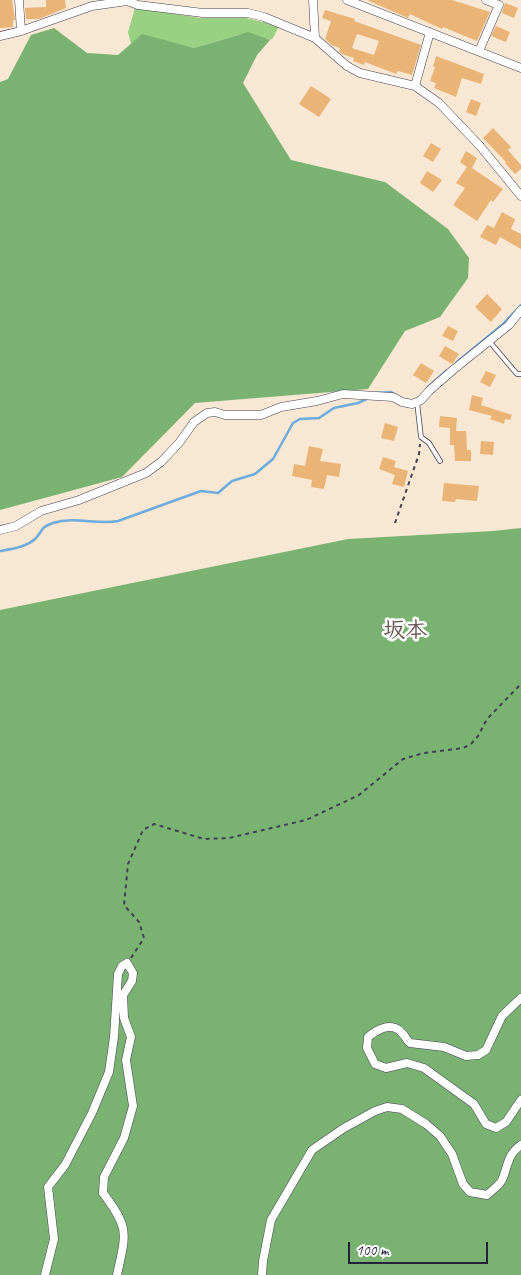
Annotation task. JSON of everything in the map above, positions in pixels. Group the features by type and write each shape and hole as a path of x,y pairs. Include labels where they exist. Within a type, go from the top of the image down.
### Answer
{"street":[{"path":"20,0 21,31"},
{"path":"0,36 21,31 92,6 127,0 138,6 202,13 248,13 315,38 347,66 360,73 415,86 439,103 480,146 521,196"},
{"path":"313,0 315,38"},
{"path":"347,0 521,68"},
{"path":"479,51 499,5 486,0"},
{"path":"415,86 430,32"},
{"path":"0,530 16,526 42,511 79,500 146,473 179,443 194,422 207,413 261,415 281,407 317,401 343,394 393,398 412,404 417,402 509,325 521,310"},
{"path":"45,1275 54,1239 48,1187 65,1165 92,1113 109,1072 114,1037 118,974 122,966 127,963 133,973 132,982 123,995 124,1018 131,1037 126,1060 133,1106 124,1138 104,1177 103,1193 119,1215 125,1234 117,1275"},
{"path":"521,998 502,1016 486,1050 478,1055 466,1056 444,1047 410,1043 399,1030 388,1028 376,1030 368,1037 368,1048 375,1064 386,1068 407,1063 424,1068 474,1104 486,1124 496,1128 506,1122 521,1100"},
{"path":"262,1275 270,1220 312,1150 359,1119 387,1107 402,1108 440,1136 452,1154 463,1184 470,1192 487,1195 501,1181 507,1161 515,1149 521,1145"}],"lane":[{"path":"489,341 518,374 521,374"},
{"path":"417,402 421,437 429,443 440,461"}],"path":[{"path":"394,523 419,454 421,437"},
{"path":"127,963 144,938 139,922 124,905 128,864 143,830 154,824 204,839 229,838 306,820 359,795 403,759 424,753 463,748 471,744 478,736 487,719 521,684"}],"green space":[{"path":"135,8 201,18 246,18 279,26 270,40 241,34 194,48 141,36 131,44 128,32"},
{"path":"54,28 87,53 118,55 142,34 194,48 248,32 270,40 257,55 243,83 291,160 385,182 448,229 469,258 468,278 440,317 405,331 368,389 195,403 122,477 0,510 0,82 8,79 31,35"},
{"path":"521,528 521,1275 0,1275 0,610 348,539"}],"building":[{"path":"0,0 12,0 15,20 13,20 13,27 0,28"},
{"path":"46,0 65,0 66,8 39,19 26,19 25,8 46,7"},
{"path":"367,0 452,0 490,12 477,41 443,27 442,29 410,14 408,18"},
{"path":"505,3 518,8 514,18 502,13"},
{"path":"325,10 355,19 354,21 421,45 412,75 398,71 396,74 365,62 364,65 353,61 354,58 342,54 339,51 340,48 332,45 325,39 331,21 322,18","holes":["357,34 379,41 374,55 352,48"]},
{"path":"496,26 510,32 506,42 491,36"},
{"path":"436,56 484,74 481,84 462,78 456,97 434,88 436,83 430,81 435,67 433,67"},
{"path":"311,86 331,99 319,117 299,104"},
{"path":"471,99 481,103 476,116 466,112"},
{"path":"493,128 511,147 508,150 521,165 521,169 515,174 483,138"},
{"path":"431,143 441,149 433,162 423,156"},
{"path":"466,151 477,158 472,168 503,189 493,202 491,200 477,221 453,205 465,188 456,183 467,167 460,162"},
{"path":"427,171 442,180 433,192 420,183"},
{"path":"502,212 515,219 511,229 521,234 521,249 500,237 496,245 480,237 487,225 494,228"},
{"path":"487,294 502,309 491,322 475,307"},
{"path":"448,326 458,331 453,341 442,336"},
{"path":"445,346 459,354 452,364 439,356"},
{"path":"421,363 434,371 426,383 413,375"},
{"path":"486,371 496,375 490,387 480,382"},
{"path":"472,395 483,398 481,405 512,415 510,420 505,419 504,424 490,419 492,416 469,410"},
{"path":"440,416 457,418 456,431 466,431 467,450 471,450 471,461 455,461 454,445 450,445 450,428 439,427"},
{"path":"385,423 398,427 394,441 381,438"},
{"path":"481,441 494,442 493,455 480,454"},
{"path":"309,446 323,449 320,461 341,464 339,477 327,475 324,489 311,487 312,480 292,476 294,464 305,466"},
{"path":"383,457 396,461 394,467 408,471 404,487 392,484 395,475 379,469"},
{"path":"444,483 479,486 477,501 456,499 455,502 442,501"}],"waterway":[{"path":"457,362 502,325 521,305"},
{"path":"427,388 447,370"},
{"path":"376,393 391,392 394,394"},
{"path":"0,551 28,544 49,524 69,520 118,521 201,491 218,493 232,481 255,474 273,459 293,423 300,419 319,418 334,408 358,403 369,398"}],"district":[{"name":"坂本","path":"405,631"}]}
